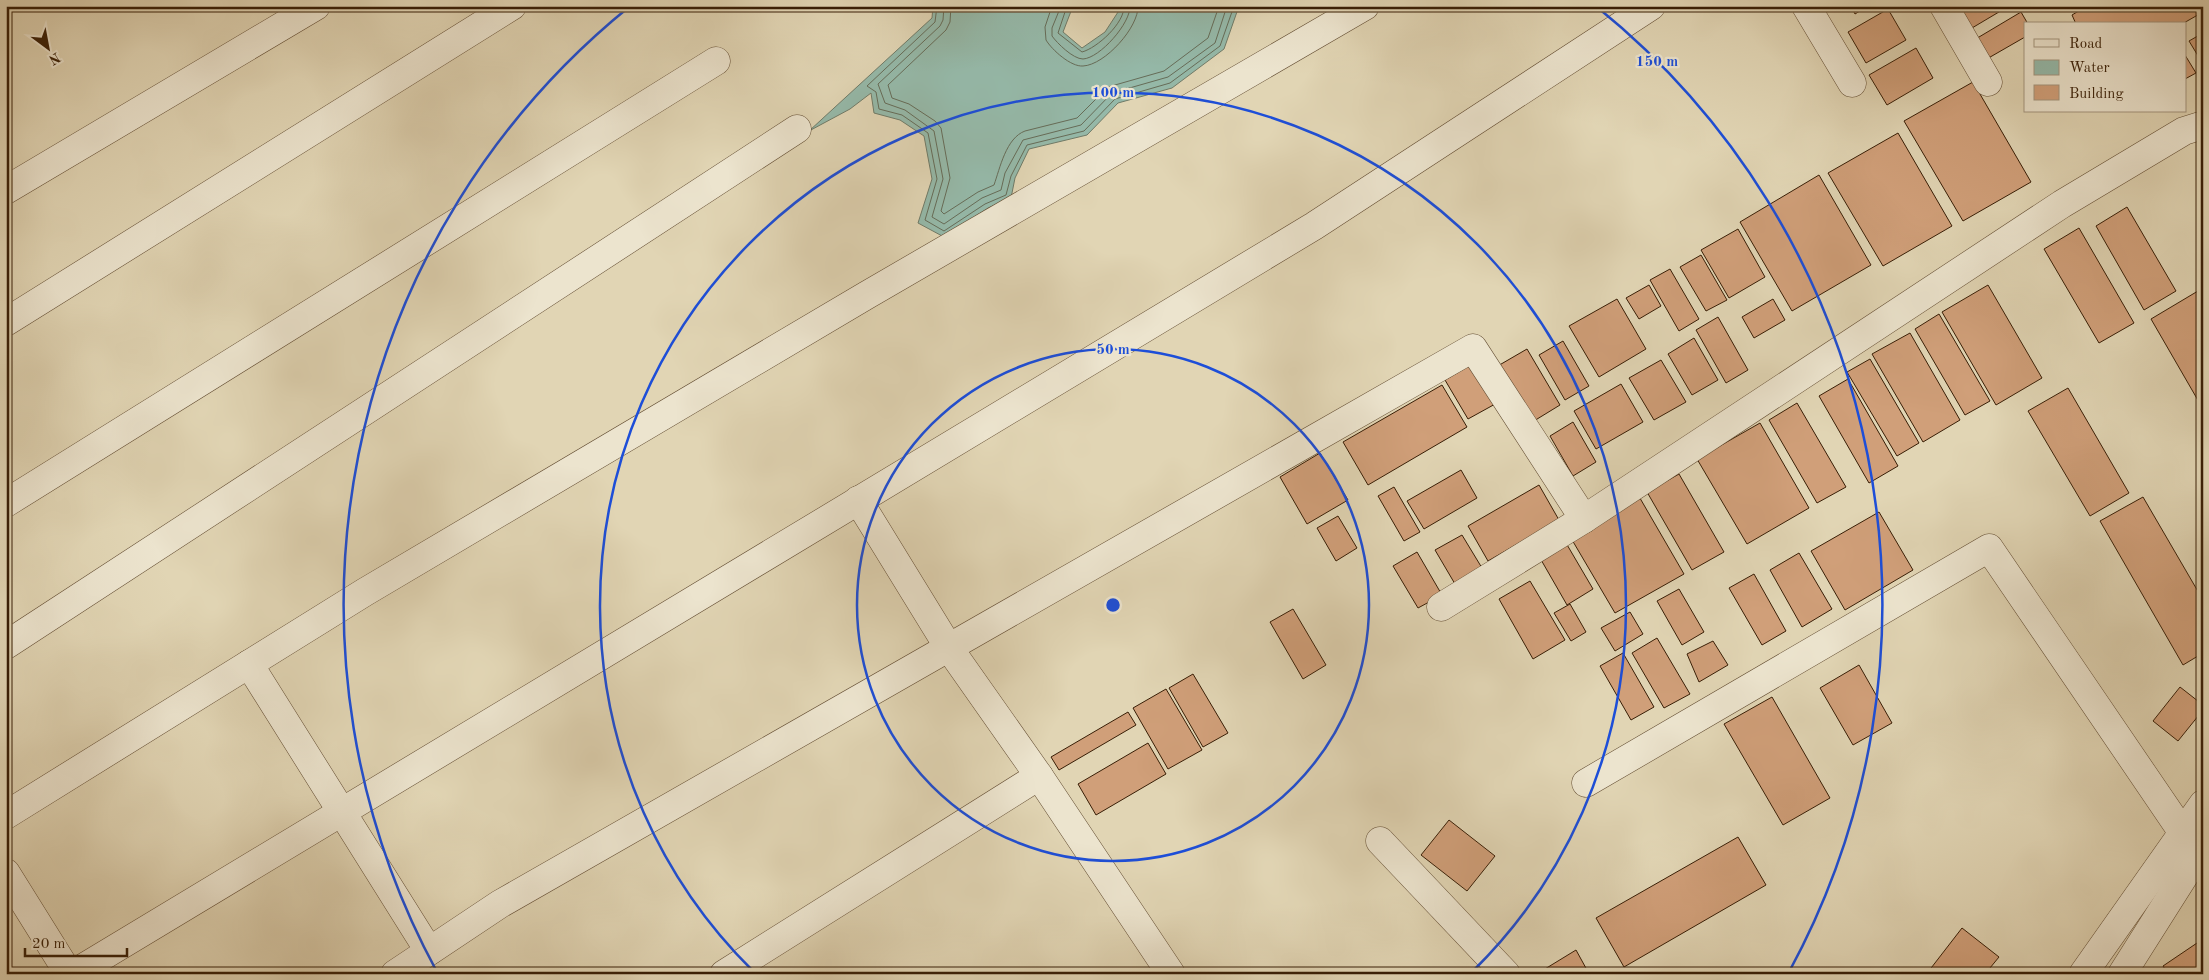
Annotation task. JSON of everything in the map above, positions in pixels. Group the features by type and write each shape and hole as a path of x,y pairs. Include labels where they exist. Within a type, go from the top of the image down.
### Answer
{"street":[{"path":"6,190 316,6"},
{"path":"6,322 512,6"},
{"path":"6,815 374,587 858,300 1365,6"},
{"path":"73,974 1314,226 1651,6"},
{"path":"1806,6 1852,83"},
{"path":"1944,6 1988,82"},
{"path":"6,503 716,61"},
{"path":"1441,607 1584,519 2062,204 2184,131 2203,125"},
{"path":"6,645 797,129"},
{"path":"395,974 500,904 1473,348 1584,519"},
{"path":"858,500 949,648 1040,776 1171,974"},
{"path":"1586,783 1989,548 2193,839"},
{"path":"249,664 429,951"},
{"path":"724,974 1040,776"},
{"path":"2122,974 2193,839 2203,804"},
{"path":"2084,974 2193,839"},
{"path":"1380,841 1506,974"},
{"path":"6,872 69,974"}],"water":[{"path":"933,6 1073,6 1063,32 1082,48 1105,32 1120,9 1118,6 1239,6 1224,49 1172,88 1118,103 1087,135 1029,149 1015,178 1011,198 988,208 944,237 918,223 932,179 924,136 900,120 874,113 871,93 850,109 809,131 932,18"}],"building":[{"path":"1851,6 1868,6 1855,14"},
{"path":"1960,6 2009,6 1972,28"},
{"path":"2087,6 2202,6 2203,12 2186,22 2075,22 2072,15"},
{"path":"1888,9 1906,40 1866,63 1848,32"},
{"path":"2021,12 2027,22 2024,22 2024,38 1985,60 1974,40"},
{"path":"2203,33 2203,64 2189,41"},
{"path":"1916,48 1933,78 1887,105 1869,75"},
{"path":"2186,57 2196,73 2186,78"},
{"path":"1973,82 2031,182 1963,221 1904,121"},
{"path":"1898,133 1952,226 1883,266 1828,173"},
{"path":"1819,175 1871,265 1792,311 1740,222"},
{"path":"2127,207 2176,291 2144,310 2096,226"},
{"path":"2079,228 2134,323 2099,343 2044,249"},
{"path":"1738,229 1765,277 1729,298 1701,250"},
{"path":"1701,255 1727,300 1706,311 1680,267"},
{"path":"1670,269 1699,319 1679,331 1650,280"},
{"path":"1649,285 1661,306 1639,319 1626,298"},
{"path":"1988,285 2042,378 1996,405 1942,312"},
{"path":"2203,288 2203,409 2151,319"},
{"path":"1617,299 1646,349 1599,377 1569,326"},
{"path":"1773,299 1785,320 1754,338 1742,317"},
{"path":"1939,314 1990,401 1965,415 1915,329"},
{"path":"1718,317 1748,370 1726,383 1696,330"},
{"path":"1910,333 1960,420 1923,442 1872,354"},
{"path":"1694,338 1718,380 1692,395 1668,354"},
{"path":"1563,341 1589,386 1565,400 1539,355"},
{"path":"1527,349 1560,405 1529,424 1496,367"},
{"path":"1870,359 1919,443 1897,456 1847,372"},
{"path":"1661,360 1686,402 1654,420 1629,378"},
{"path":"1474,363 1497,403 1468,419 1445,380"},
{"path":"1848,379 1898,466 1869,483 1819,396"},
{"path":"1621,384 1643,422 1596,449 1574,411"},
{"path":"1442,385 1467,427 1368,485 1343,442"},
{"path":"2068,388 2129,493 2090,516 2028,411"},
{"path":"1797,403 1846,487 1817,503 1769,420"},
{"path":"1573,422 1596,462 1573,476 1550,436"},
{"path":"1760,423 1809,508 1747,544 1697,459"},
{"path":"1320,453 1348,500 1307,524 1280,477"},
{"path":"1461,470 1477,498 1424,529 1407,501"},
{"path":"1679,474 1724,552 1692,570 1647,492"},
{"path":"1539,485 1559,520 1488,561 1468,526"},
{"path":"1394,487 1420,532 1404,541 1378,496"},
{"path":"1637,493 1684,574 1615,613 1568,533"},
{"path":"2143,497 2203,600 2203,653 2183,665 2100,521"},
{"path":"1879,512 1913,570 1845,610 1811,551"},
{"path":"1338,516 1357,548 1336,561 1317,528"},
{"path":"1462,535 1482,568 1455,584 1435,550"},
{"path":"1566,543 1593,589 1567,605 1540,558"},
{"path":"1417,552 1442,595 1418,608 1393,566"},
{"path":"1799,553 1832,609 1802,627 1770,570"},
{"path":"1754,574 1786,631 1762,645 1729,588"},
{"path":"1530,581 1565,640 1533,659 1499,599"},
{"path":"1679,589 1704,632 1682,645 1657,601"},
{"path":"1570,604 1586,632 1571,641 1554,613"},
{"path":"1293,609 1326,665 1303,679 1270,622"},
{"path":"1630,612 1643,634 1615,651 1601,628"},
{"path":"1657,638 1690,694 1664,708 1632,653"},
{"path":"1713,641 1728,665 1699,682 1687,654"},
{"path":"1623,653 1654,707 1631,720 1600,666"},
{"path":"1859,665 1892,723 1853,745 1820,688"},
{"path":"1193,674 1228,733 1203,747 1169,688"},
{"path":"2180,687 2203,705 2203,710 2178,741 2153,721"},
{"path":"1166,689 1202,750 1168,769 1133,708"},
{"path":"1772,697 1830,798 1783,825 1724,724"},
{"path":"1128,712 1136,725 1059,770 1051,757"},
{"path":"1148,743 1166,774 1096,815 1078,784"},
{"path":"1449,820 1495,856 1467,891 1421,855"},
{"path":"1738,837 1766,885 1624,967 1596,918"},
{"path":"1962,928 1999,957 1985,974 1930,974 1928,972"},
{"path":"2200,941 2203,944 2203,974 2168,974 2163,966"},
{"path":"1576,950 1587,970 1581,974 1541,974 1540,972"}]}
